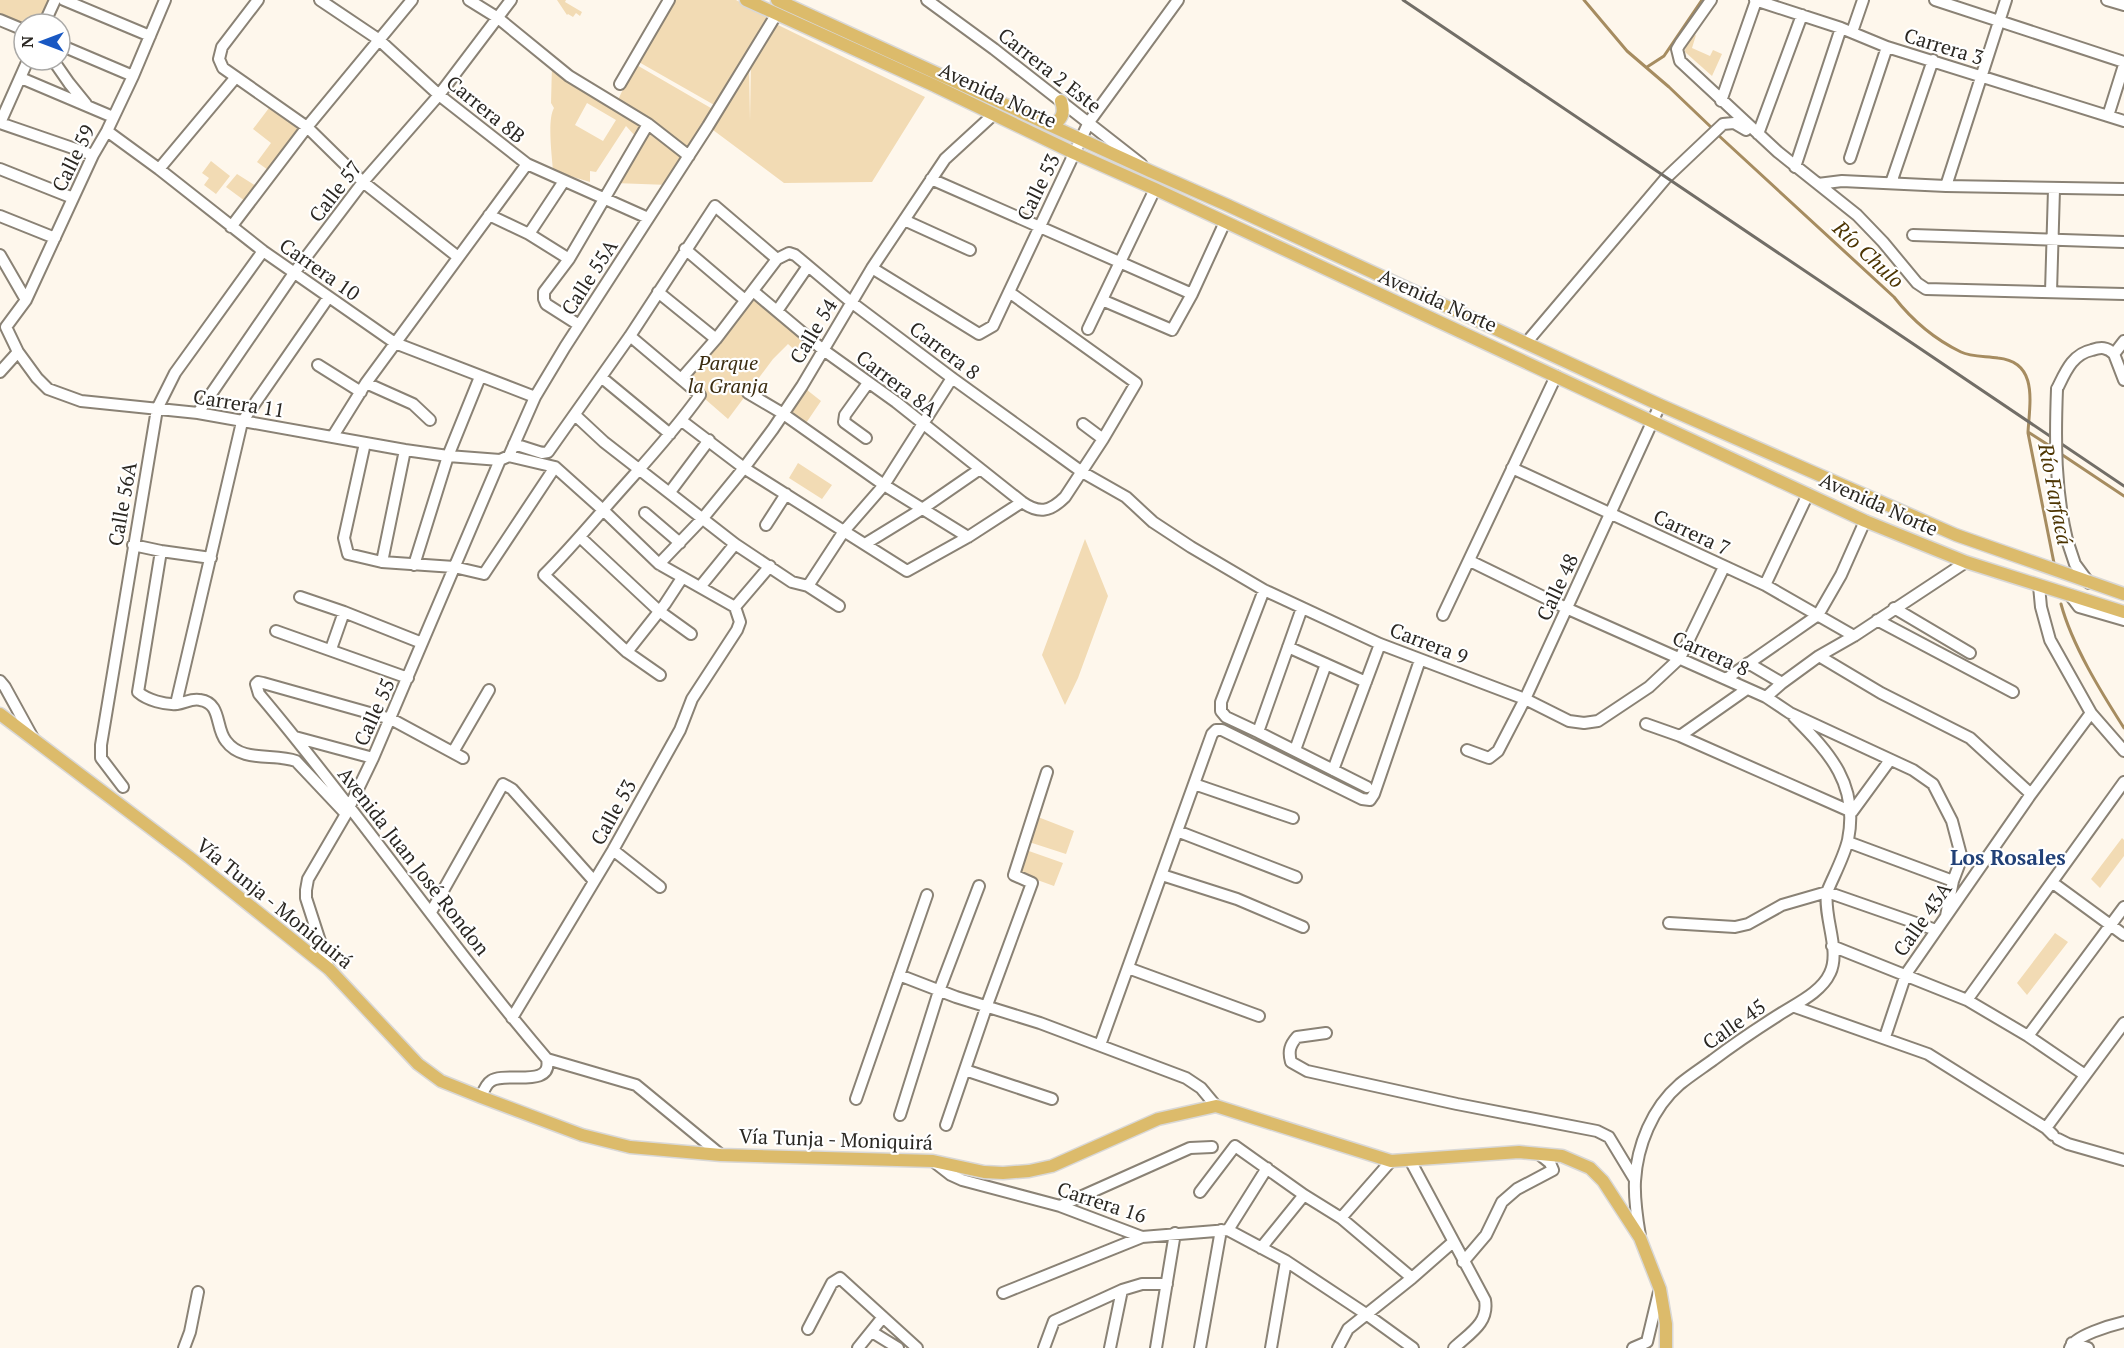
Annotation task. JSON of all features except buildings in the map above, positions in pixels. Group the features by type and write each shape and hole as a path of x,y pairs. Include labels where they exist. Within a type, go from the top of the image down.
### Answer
{"main road":[{"name":"Avenida Norte","path":"746,0 1865,521 1966,562 2124,612"},
{"name":"Avenida Norte","path":"777,0 1149,171 1227,204 1659,405 1956,535 2089,584 2124,594"},
{"path":"1050,125 1058,123 1063,116 1064,109 1061,101"},
{"name":"Vía Tunja - Moniquirá","path":"0,714 189,857 329,969 418,1064 441,1081 582,1135 620,1144 720,1155 933,1161 984,1172 1029,1171 1069,1160 1158,1119 1216,1106"},
{"path":"1216,1106 1391,1161 1519,1152 1562,1156 1590,1168 1614,1195 1640,1238 1660,1289 1666,1324 1666,1348"}],"street":[{"path":"64,0 150,36"},
{"name":"Calle 59","path":"6,327 26,300 93,155 133,76 165,0"},
{"path":"258,0 222,47 219,59 223,68 308,127 363,182 458,256"},
{"name":"Carrera 8B","path":"320,0 378,39 439,95 527,164 648,218"},
{"path":"231,227 378,39 412,0"},
{"path":"469,0 498,18 569,76 648,124 689,156"},
{"name":"Calle 57","path":"198,413 294,273 363,182 439,95 512,0"},
{"path":"620,84 669,0"},
{"name":"Carrera 2 Este","path":"927,0 1089,122 1149,171"},
{"name":"Calle 53","path":"872,268 979,334 993,326 1089,122 1178,0"},
{"path":"1711,0 1677,50 1677,55 1690,76 1714,100 1723,115 1723,124"},
{"path":"1721,101 1756,0"},
{"name":"Carrera 3","path":"1756,0 1846,30 1887,47 2124,120"},
{"path":"1795,167 1846,30 1863,0"},
{"path":"1935,0 2124,63 2108,116"},
{"path":"1946,186 2006,0"},
{"path":"2107,0 2124,5"},
{"name":"Calle 55A","path":"454,567 535,397 776,15"},
{"path":"1758,134 1802,15"},
{"path":"1850,158 1887,47"},
{"path":"72,50 133,76"},
{"path":"1891,183 1933,60"},
{"path":"1681,62 1795,167 1857,215 1917,283 1926,289 2124,294"},
{"path":"23,72 0,123 93,155"},
{"path":"61,72 88,106"},
{"path":"159,169 236,77"},
{"path":"21,78 113,117"},
{"name":"Calle 54","path":"659,564 703,518 744,468 802,386 872,268 945,159 994,114"},
{"path":"1526,344 1666,178 1723,124 1734,123 1740,126 1778,152"},
{"path":"579,325 546,304 544,292 569,259 648,124"},
{"name":"Carrera 10","path":"107,131 263,251 395,343 535,397"},
{"path":"333,436 395,343 527,164"},
{"path":"0,168 73,198"},
{"path":"931,179 1192,294"},
{"path":"529,234 564,181"},
{"path":"1818,184 1842,181 1946,186 2124,189"},
{"path":"1088,329 1155,189"},
{"path":"2051,292 2054,189"},
{"path":"514,444 542,453 548,452 630,336 714,206 777,259 716,339 681,379"},
{"path":"489,215 529,234 569,259"},
{"path":"0,216 55,238"},
{"path":"904,220 970,250"},
{"path":"1102,300 1172,330 1192,294 1225,222"},
{"path":"1912,235 2124,242"},
{"path":"685,249 745,300"},
{"name":"Calle 56A","path":"123,787 104,764 101,758 101,745 157,409 175,373 263,251"},
{"name":"Carrera 8","path":"777,259 789,253 795,255 851,302 1082,472 1125,497 1153,522 1191,547 1264,590"},
{"path":"0,255 26,300"},
{"path":"777,311 808,266"},
{"name":"Carrera 8A","path":"753,291 822,350 923,424 1022,502"},
{"path":"658,292 716,339"},
{"path":"682,421 744,468 907,571 968,537 1022,502 1033,509 1044,510 1057,505 1082,472 1136,382 1009,292"},
{"path":"176,704 242,422 328,298"},
{"name":"Carrera 11","path":"6,327 18,352 48,389 81,401 198,413 405,450 448,456 505,458 555,467 659,564 735,607"},
{"path":"630,336 700,395 682,421 640,470 581,538 544,575 627,652 660,675"},
{"path":"2114,354 2124,341"},
{"path":"2089,584 2075,564 2061,513 2055,467 2057,389 2069,364 2083,352 2100,347 2114,354 2124,380"},
{"path":"0,372 18,352"},
{"path":"318,365 364,387 413,404 430,420"},
{"path":"414,565 448,456 480,376"},
{"path":"601,376 670,434"},
{"path":"1443,615 1556,376"},
{"path":"808,586 844,531 885,485 952,378"},
{"path":"866,438 844,422 845,415 868,383"},
{"path":"748,393 782,413 885,485 968,537"},
{"name":"Calle 48","path":"1467,750 1489,758 1494,755 1525,699 1659,405"},
{"path":"575,415 640,470 735,544 797,584 808,586 839,606"},
{"path":"1083,424 1103,439"},
{"path":"670,492 708,440"},
{"path":"365,443 344,538 345,547 348,554 382,562 454,567 484,574 555,467"},
{"path":"382,562 405,450"},
{"name":"Carrera 7","path":"1512,468 1765,585 1854,636"},
{"path":"865,544 922,509 980,469"},
{"path":"766,525 786,494"},
{"path":"1765,585 1808,494"},
{"path":"645,513 680,543"},
{"path":"1726,679 1818,615 1841,575 1865,521"},
{"path":"581,538 659,611 691,634"},
{"path":"700,587 735,544"},
{"path":"133,545 211,558"},
{"path":"161,551 138,692 145,698 176,704 187,700 201,700 211,704 218,717 222,735 230,746 251,755 296,761 348,811"},
{"name":"Carrera 8","path":"1470,561 1566,608 1747,688 1790,713 1913,770 1934,784 1952,821 1961,855 1953,881"},
{"path":"1766,697 1819,656 1854,636 1966,562"},
{"path":"735,607 770,566"},
{"name":"Calle 55","path":"329,969 306,898 309,879 348,811 373,758 454,567"},
{"path":"1680,658 1724,567"},
{"path":"627,652 682,578"},
{"path":"2039,585 2041,607 2050,640 2091,713 2124,751"},
{"path":"1264,590 1221,702 1221,711 1226,717 1367,787"},
{"name":"Carrera 9","path":"1264,590 1380,644 1525,699 1569,721 1593,723 1610,714 1657,681 1680,658"},
{"path":"2070,595 2079,607 2124,620"},
{"path":"300,597 422,643"},
{"name":"Calle 53","path":"512,1018 613,850 680,730 692,699 735,636 740,622 735,607"},
{"path":"1258,732 1302,608"},
{"path":"1894,608 1970,653"},
{"path":"331,649 344,612"},
{"path":"1877,620 2013,692"},
{"path":"276,630 408,678"},
{"path":"1333,770 1380,644"},
{"path":"1288,647 1366,682"},
{"path":"1819,656 1881,693 1970,738 2031,794"},
{"path":"1100,1045 1212,734 1216,730 1222,730 1362,799 1370,800 1420,660"},
{"path":"1748,663 1782,683"},
{"path":"1295,750 1326,664"},
{"path":"0,681 36,742"},
{"name":"Avenida Juan José Rondon","path":"391,719 262,683 256,684 259,694 295,737 348,811 547,1059"},
{"path":"1680,736 1747,688"},
{"path":"391,719 458,755 489,690"},
{"path":"1790,713 1818,741 1838,768 1852,812"},
{"name":"Calle 43A","path":"1885,1037 1906,974 2031,794 2091,713"},
{"path":"1646,724 1680,736 1852,812"},
{"path":"1818,741 1829,730"},
{"path":"295,737 373,758"},
{"path":"1852,812 1890,760"},
{"path":"946,1125 1032,883 1014,875 1047,772"},
{"path":"1967,1000 2053,883 2119,800 2124,782"},
{"path":"431,912 503,784 512,789 594,880"},
{"path":"1194,784 1293,818"},
{"name":"Calle 45","path":"1640,1238 1635,1180 1641,1146 1660,1107 1679,1085 1747,1035 1795,1006 1825,981 1831,972 1833,964 1827,892 1848,842 1852,812"},
{"path":"1177,831 1296,878"},
{"path":"1848,842 1953,881 1946,916"},
{"path":"613,850 660,887"},
{"path":"1162,874 1237,899 1303,927"},
{"path":"2053,883 2124,936"},
{"path":"900,1115 939,991 979,886"},
{"path":"1669,923 1735,927 1748,924 1782,905 1827,892 1936,930"},
{"path":"855,1099 927,895"},
{"path":"2028,1036 2124,907"},
{"path":"1832,946 1967,1000 2028,1036 2085,1075"},
{"path":"1128,968 1260,1016"},
{"path":"899,975 939,991 987,1005 1100,1045 1194,1082 1216,1106"},
{"path":"1795,1006 1928,1054 2068,1144 2124,1160"},
{"path":"2052,1134 2085,1075 2124,1023"},
{"path":"1326,1033 1297,1037 1290,1045 1291,1062 1307,1071 1457,1104 1597,1131 1609,1137 1616,1146 1635,1180"},
{"path":"480,1097 489,1081 498,1077 535,1077 544,1072 548,1065 547,1059 636,1085 720,1155"},
{"path":"965,1070 1052,1099"},
{"path":"1200,1192 1235,1146 1341,1218 1412,1278"},
{"path":"1060,1206 1190,1148 1212,1147"},
{"path":"1463,1262 1486,1235 1502,1202 1517,1189 1553,1170 1550,1163 1539,1154"},
{"path":"1410,1160 1485,1300 1487,1311 1483,1321 1454,1348"},
{"name":"Carrera 16","path":"933,1161 951,1175 962,1180 1060,1206 1142,1237 1225,1230"},
{"path":"1341,1218 1391,1161"},
{"path":"1200,1348 1225,1230 1267,1168"},
{"path":"1260,1248 1304,1195"},
{"path":"1225,1230 1286,1261 1413,1348"},
{"path":"1156,1348 1174,1233"},
{"path":"1002,1293 1142,1237"},
{"path":"1338,1348 1348,1329 1453,1242"},
{"path":"1270,1348 1286,1261"},
{"path":"808,1329 832,1283 841,1279 917,1348"},
{"path":"1044,1348 1054,1321 1122,1290 1142,1284 1167,1284"},
{"path":"1633,1348 1648,1345 1660,1289"},
{"path":"1110,1348 1122,1290"},
{"path":"184,1348 190,1332 198,1292"},
{"path":"858,1348 883,1317"},
{"path":"2078,1347 2088,1336 2100,1329 2124,1322"},
{"path":"872,1332 898,1348"}],"green space":[{"path":"0,0 50,1 45,12 12,12 12,23 0,18"},
{"path":"557,0 566,0 565,2 582,12 580,16 576,13 573,17 567,15"},
{"path":"670,0 736,0 771,18 716,106 637,61"},
{"path":"774,23 925,97 872,182 784,183 709,127 749,66 750,121 751,60"},
{"path":"1696,35 1692,48 1710,56 1713,50 1722,54 1712,76 1685,52 1688,41"},
{"path":"635,64 716,111 707,126 701,124 692,149 669,185 614,183 637,138 626,126 596,172 590,171 590,182 553,171 550,129 554,108 551,103 552,65 617,102","holes":["587,103 616,120 603,141 575,125"]},
{"path":"269,108 298,129 268,170 257,162 271,143 253,129"},
{"path":"211,161 230,176 216,194 204,185 209,178 202,173"},
{"path":"237,174 256,186 245,201 226,187"},
{"name":"Parque la Granja","path":"754,296 807,339 798,353 788,344 773,359 728,419 697,392 702,386 691,375"},
{"path":"802,386 821,401 800,432 782,413"},
{"path":"798,463 832,485 822,499 789,478"},
{"path":"1085,539 1108,596 1078,678 1065,705 1042,655"},
{"path":"1038,817 1074,831 1066,854 1029,842"},
{"path":"2122,838 2124,856 2100,888 2091,879"},
{"path":"1026,850 1063,863 1054,886 1018,873"},
{"path":"2055,933 2068,942 2027,995 2017,983"}],"waterway":[{"name":"Río Chulo","path":"1584,0 1627,51 1713,129"},
{"path":"1647,67 1664,56 1702,0"},
{"name":"Río Chulo","path":"1717,134 1933,335 1965,354 2011,361 2020,367 2029,385 2028,432 2053,448"},
{"name":"Río Farfacá","path":"2028,433 2054,563"},
{"name":"Río Chulo","path":"2058,452 2124,496"},
{"name":"Río Farfacá","path":"2061,604 2080,652 2124,728"}],"railway":[{"path":"1403,0 2124,486"}],"district":[{"name":"Los Rosales","path":"2008,857"}]}
